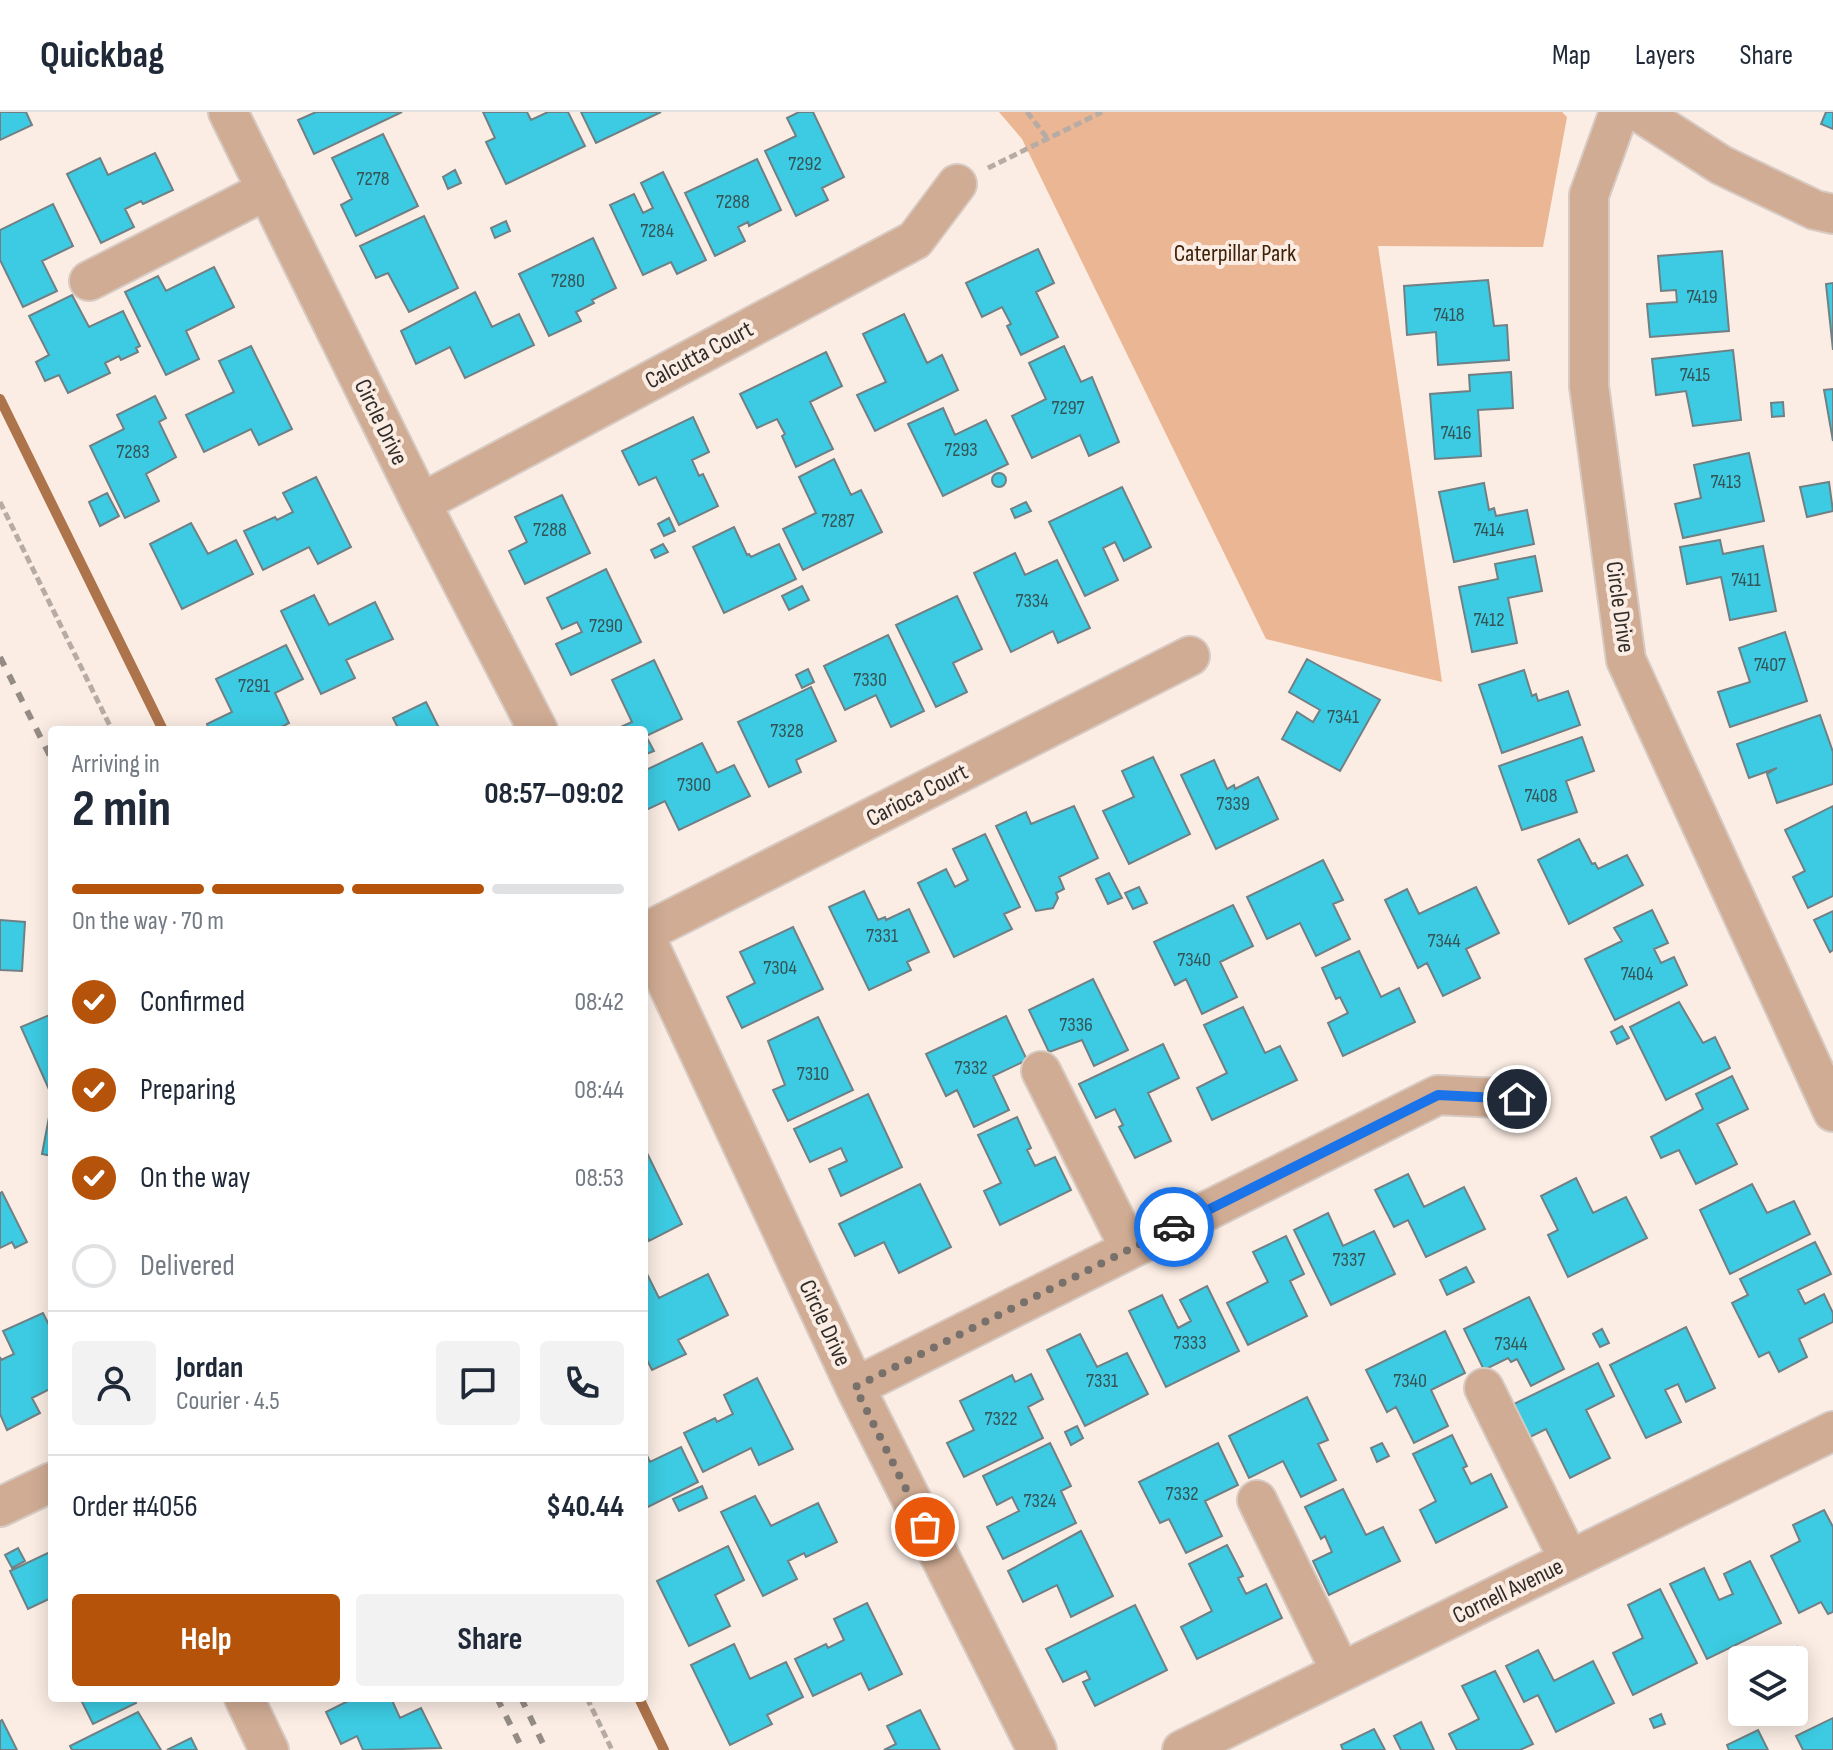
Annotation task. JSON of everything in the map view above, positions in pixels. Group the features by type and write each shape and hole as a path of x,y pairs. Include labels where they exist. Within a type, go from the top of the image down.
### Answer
{"street":[{"name":"Circle Drive","path":"228,112 421,503 536,726"},
{"name":"Circle Drive","path":"1619,112 1589,195 1589,386 1626,660 1833,1112"},
{"path":"1639,112 1721,165 1815,210 1833,214"},
{"name":"Calcutta Court","path":"421,503 915,240 957,184"},
{"path":"89,281 267,190"},
{"name":"Carioca Court","path":"648,931 1190,656"},
{"name":"Circle Drive","path":"648,942 855,1387 1037,1750"},
{"path":"1041,1071 1130,1249"},
{"path":"855,1387 1438,1095 1517,1099"},
{"path":"1484,1388 1569,1560"},
{"name":"Cornell Avenue","path":"1182,1750 1833,1431"},
{"path":"0,1507 48,1484"},
{"path":"1257,1500 1341,1672"},
{"path":"246,1702 269,1750"}],"path":[{"path":"1027,112 1048,139"},
{"path":"957,184 1102,112"},
{"path":"0,502 110,726"},
{"path":"589,1702 612,1750"}],"green space":[{"name":"Caterpillar Park","path":"999,112 1562,112 1567,117 1543,247 1378,246 1442,682 1266,639 1022,139"}],"building":[{"path":"0,112 26,112 32,125 0,140"},
{"path":"316,112 402,112 314,154 298,120"},
{"path":"483,112 527,112 531,120 548,112 568,112 585,146 506,184 486,142 495,138"},
{"path":"581,112 661,112 596,143"},
{"path":"799,112 813,112 844,177 822,188 828,200 796,216 765,151 796,136 787,118"},
{"path":"1826,112 1833,112 1833,129 1821,124"},
{"path":"383,134 418,206 356,236 341,205 352,199 332,158"},
{"path":"155,153 173,190 125,209 134,227 101,243 67,174 100,158 108,175"},
{"path":"757,159 781,210 749,226 748,222 738,227 745,241 715,256 685,193"},
{"path":"455,170 461,183 448,189 443,177"},
{"path":"663,172 706,260 677,274 671,262 643,275 610,205 634,194 643,213 653,208 641,183"},
{"path":"53,204 73,246 42,261 57,291 23,307 0,260 0,230"},
{"path":"424,216 458,288 409,312 388,273 376,278 360,246"},
{"path":"506,221 510,231 495,238 491,228"},
{"path":"593,238 616,288 576,312 581,321 549,336 519,274"},
{"path":"1038,249 1054,283 1036,292 1058,337 1021,355 1002,307 982,317 966,283"},
{"path":"1722,251 1729,331 1650,337 1647,304 1677,302 1676,290 1661,291 1658,256"},
{"path":"214,267 234,307 186,331 199,359 166,375 125,292 158,276 166,291"},
{"path":"1488,280 1494,326 1507,325 1509,360 1438,365 1436,332 1407,335 1404,286"},
{"path":"1833,283 1833,350 1826,284"},
{"path":"475,292 492,327 519,314 534,345 465,378 450,347 416,364 401,331"},
{"path":"72,295 89,327 123,311 140,346 136,348 138,352 105,363 110,373 68,393 59,375 45,381 36,362 49,355 29,316"},
{"path":"904,314 927,363 942,355 958,390 875,431 857,395 886,382 863,334"},
{"path":"251,346 292,429 259,445 251,429 204,452 186,415 234,392 219,361"},
{"path":"1064,346 1081,382 1092,377 1119,442 1089,456 1080,435 1032,458 1012,416 1046,399 1029,363"},
{"path":"1733,350 1741,420 1693,426 1686,391 1656,395 1652,359"},
{"path":"826,352 842,386 810,402 833,449 796,467 777,419 757,428 740,394"},
{"path":"1511,372 1513,408 1478,410 1481,456 1435,459 1430,394 1470,391 1469,375"},
{"path":"1833,389 1833,441 1824,390"},
{"path":"155,396 166,418 159,422 176,457 146,474 159,501 125,518 90,446 124,429 117,415"},
{"path":"1783,402 1784,416 1772,417 1771,403"},
{"path":"943,408 955,435 986,420 1008,464 943,496 908,424"},
{"path":"693,417 709,452 692,460 699,476 703,474 718,506 679,525 656,477 639,485 622,451"},
{"path":"1749,453 1764,521 1683,538 1675,504 1701,498 1694,465"},
{"path":"834,459 851,495 861,490 882,532 803,570 783,529 816,513 799,477"},
{"path":"999,473 1006,480 999,487 992,480"},
{"path":"316,477 351,547 318,564 309,547 263,570 244,531 293,512 283,493"},
{"path":"1829,482 1833,511 1807,517 1800,487"},
{"path":"1484,483 1489,510 1494,508 1496,516 1527,510 1534,544 1454,562 1439,492"},
{"path":"1122,487 1151,547 1124,561 1115,542 1103,548 1118,580 1085,596 1049,522"},
{"path":"107,493 119,516 100,526 89,502"},
{"path":"562,495 590,553 525,584 509,551 527,542 515,517"},
{"path":"1026,502 1031,511 1015,518 1011,509"},
{"path":"669,518 675,531 664,536 658,524"},
{"path":"191,523 208,554 236,540 253,574 182,609 150,544"},
{"path":"734,527 747,555 751,557 779,544 796,579 724,613 693,547"},
{"path":"1720,540 1723,554 1763,546 1776,611 1730,620 1721,577 1687,584 1680,547"},
{"path":"663,544 668,552 655,558 651,550"},
{"path":"1015,553 1025,575 1057,560 1090,628 1058,643 1053,631 1011,652 974,573"},
{"path":"1535,556 1542,591 1508,598 1517,643 1472,652 1459,587 1498,579 1495,564"},
{"path":"606,569 641,642 571,675 556,644 582,632 577,622 562,629 547,598"},
{"path":"802,586 809,600 789,610 782,596"},
{"path":"314,595 329,625 375,602 393,639 346,660 355,678 321,694 281,611"},
{"path":"957,596 982,649 953,663 967,692 936,707 896,625"},
{"path":"1785,632 1807,701 1730,727 1718,692 1750,682 1739,648"},
{"path":"888,635 924,711 891,727 876,695 845,710 824,666"},
{"path":"286,645 303,679 275,693 289,723 283,726 208,726 232,712 216,679"},
{"path":"1307,659 1380,700 1340,771 1282,739 1297,712 1313,722 1320,710 1289,692"},
{"path":"654,660 682,719 648,735 648,726 623,726 632,722 612,680"},
{"path":"808,669 814,682 802,688 796,675"},
{"path":"1524,670 1532,696 1536,694 1538,701 1568,691 1580,725 1502,753 1479,685"},
{"path":"811,687 836,741 796,760 801,772 769,787 738,722"},
{"path":"426,702 438,726 397,726 393,718"},
{"path":"1820,715 1833,752 1833,784 1777,803 1767,774 1777,768 1749,778 1737,744"},
{"path":"1582,737 1594,771 1566,781 1577,812 1522,830 1499,766"},
{"path":"648,740 654,751 648,753"},
{"path":"702,743 717,773 734,765 750,796 679,830 665,801 648,809 648,769"},
{"path":"1153,757 1190,834 1129,864 1103,811 1134,797 1122,771"},
{"path":"1214,760 1227,789 1234,785 1235,789 1258,777 1278,819 1216,849 1181,775"},
{"path":"1074,806 1098,858 1059,877 1064,889 1056,893 1058,898 1053,908 1036,911 996,826 1026,812 1031,824"},
{"path":"1833,806 1833,896 1808,908 1793,877 1805,871 1785,830"},
{"path":"985,834 1020,907 1004,914 1012,929 954,957 918,883 946,869 955,887 968,880 953,849"},
{"path":"1579,839 1598,869 1627,855 1643,885 1569,924 1538,860"},
{"path":"1323,860 1343,900 1333,904 1350,939 1316,956 1300,923 1267,939 1247,897"},
{"path":"1109,873 1122,898 1108,904 1096,879"},
{"path":"1139,887 1147,903 1133,909 1125,893"},
{"path":"1476,887 1499,933 1466,949 1480,978 1443,996 1427,963 1418,968 1385,900 1407,889 1419,914"},
{"path":"864,891 878,920 885,917 886,920 909,909 929,952 907,962 911,970 869,990 829,907"},
{"path":"1233,905 1253,946 1220,962 1237,997 1202,1014 1186,979 1175,985 1154,942"},
{"path":"1652,910 1668,943 1654,949 1661,963 1674,957 1687,985 1615,1020 1585,959 1622,941 1614,928"},
{"path":"1833,911 1833,950 1830,952 1814,920"},
{"path":"0,920 25,922 22,971 0,970"},
{"path":"793,927 823,989 742,1028 727,997 755,983 740,952"},
{"path":"1359,951 1381,997 1399,988 1415,1022 1343,1056 1328,1023 1348,1013 1340,997 1336,999 1322,968"},
{"path":"1093,979 1128,1050 1094,1066 1082,1040 1049,1052 1029,1010"},
{"path":"1679,1002 1703,1043 1715,1037 1730,1068 1666,1100 1630,1027"},
{"path":"1243,1007 1265,1053 1280,1046 1297,1080 1212,1120 1197,1088 1227,1073 1204,1025"},
{"path":"48,1016 48,1087 21,1027"},
{"path":"1006,1016 1027,1060 993,1076 1009,1110 974,1127 957,1090 946,1096 926,1054"},
{"path":"818,1017 853,1090 788,1121 773,1090 785,1085 768,1041"},
{"path":"1622,1026 1629,1038 1617,1044 1611,1032"},
{"path":"1163,1044 1179,1078 1148,1093 1171,1141 1135,1158 1119,1127 1123,1125 1115,1109 1096,1118 1079,1084"},
{"path":"1732,1076 1748,1109 1717,1124 1737,1164 1696,1184 1679,1150 1661,1158 1651,1137 1703,1109 1696,1094"},
{"path":"868,1094 902,1167 841,1196 829,1169 847,1161 841,1148 810,1162 794,1129"},
{"path":"1017,1117 1031,1148 1027,1150 1035,1166 1055,1157 1071,1190 1000,1225 984,1191 1001,1183 978,1135"},
{"path":"48,1122 48,1155 42,1154"},
{"path":"648,1155 682,1224 648,1239"},
{"path":"1408,1174 1424,1207 1464,1187 1485,1229 1426,1257 1408,1220 1394,1227 1375,1190"},
{"path":"1576,1178 1593,1213 1626,1197 1647,1238 1568,1277 1548,1235 1558,1230 1541,1196"},
{"path":"920,1184 951,1247 899,1273 884,1242 855,1256 839,1224"},
{"path":"1752,1184 1767,1213 1794,1201 1810,1234 1730,1274 1700,1210"},
{"path":"2,1192 27,1242 15,1248 12,1242 0,1248"},
{"path":"1328,1213 1343,1246 1374,1231 1395,1274 1331,1305 1294,1230"},
{"path":"1286,1236 1304,1274 1290,1281 1307,1316 1248,1345 1227,1303 1268,1282 1253,1252"},
{"path":"1815,1242 1831,1274 1798,1290 1805,1304 1824,1294 1833,1313 1833,1322 1799,1339 1807,1357 1779,1372 1769,1352 1759,1357 1732,1303 1748,1295 1740,1279"},
{"path":"1466,1267 1474,1282 1447,1295 1440,1280"},
{"path":"708,1274 728,1315 678,1340 686,1354 652,1370 648,1362 648,1276 659,1298"},
{"path":"1207,1286 1239,1351 1166,1387 1129,1311 1162,1295 1178,1328 1191,1321 1180,1300"},
{"path":"1529,1297 1564,1369 1531,1386 1517,1359 1511,1362 1508,1358 1484,1370 1464,1329"},
{"path":"43,1313 48,1323 48,1390 32,1398 40,1413 7,1430 0,1414 0,1357 1,1360 14,1354 3,1331"},
{"path":"1686,1327 1715,1388 1686,1402 1678,1384 1665,1390 1681,1422 1646,1438 1610,1365"},
{"path":"1602,1329 1609,1343 1600,1347 1593,1334"},
{"path":"1445,1331 1465,1373 1431,1390 1448,1426 1414,1443 1396,1407 1387,1412 1366,1370"},
{"path":"1080,1334 1097,1367 1127,1353 1148,1394 1085,1426 1047,1350"},
{"path":"1598,1363 1614,1396 1586,1410 1610,1458 1570,1478 1546,1429 1530,1437 1514,1404"},
{"path":"1031,1374 1043,1399 1028,1407 1043,1438 964,1477 947,1443 974,1430 960,1401 1012,1375 1015,1382"},
{"path":"757,1378 793,1449 759,1465 751,1448 703,1472 684,1433 715,1418 717,1422 733,1414 724,1395"},
{"path":"1307,1397 1328,1440 1318,1444 1336,1480 1301,1497 1283,1461 1249,1478 1229,1436"},
{"path":"1077,1426 1083,1438 1071,1445 1065,1432"},
{"path":"1452,1435 1467,1466 1463,1468 1471,1484 1491,1474 1507,1507 1436,1543 1420,1510 1436,1501 1413,1454"},
{"path":"1050,1443 1071,1486 1061,1491 1076,1523 1003,1559 987,1527 1019,1511 1012,1497 997,1505 983,1476"},
{"path":"1218,1443 1238,1485 1205,1501 1222,1536 1186,1553 1169,1519 1160,1523 1139,1482"},
{"path":"1382,1443 1389,1456 1377,1462 1371,1448"},
{"path":"681,1447 698,1482 648,1507 648,1458 650,1462"},
{"path":"702,1486 707,1498 679,1511 673,1499"},
{"path":"1343,1489 1366,1535 1383,1527 1400,1561 1329,1595 1313,1561 1332,1552 1325,1536 1321,1539 1305,1507"},
{"path":"755,1496 771,1526 818,1503 837,1542 806,1557 804,1553 788,1561 797,1579 763,1596 721,1512"},
{"path":"1824,1510 1833,1527 1833,1612 1828,1614 1821,1602 1799,1613 1771,1556 1800,1541 1793,1525"},
{"path":"1081,1531 1113,1596 1071,1617 1057,1585 1023,1602 1008,1571"},
{"path":"1227,1545 1243,1576 1238,1578 1246,1594 1266,1584 1282,1618 1197,1659 1181,1627 1212,1611 1189,1564"},
{"path":"728,1546 744,1580 715,1595 730,1626 689,1646 657,1581"},
{"path":"18,1548 25,1561 12,1568 5,1555"},
{"path":"48,1553 48,1599 28,1609 10,1571"},
{"path":"1750,1561 1781,1623 1728,1646 1707,1659 1670,1584 1704,1568 1719,1600 1733,1594 1724,1574"},
{"path":"1660,1589 1697,1663 1633,1695 1613,1653 1643,1638 1628,1605"},
{"path":"867,1603 902,1674 869,1690 861,1673 813,1696 795,1659 826,1644 828,1648 844,1640 834,1619"},
{"path":"1135,1605 1167,1670 1095,1706 1083,1682 1090,1679 1086,1671 1063,1682 1046,1649"},
{"path":"734,1644 750,1679 786,1662 803,1697 767,1715 772,1724 730,1745 691,1665"},
{"path":"1538,1650 1554,1681 1593,1661 1614,1703 1556,1732 1538,1695 1524,1702 1506,1666"},
{"path":"1495,1671 1533,1744 1520,1750 1457,1750 1449,1734 1479,1719 1462,1686"},
{"path":"82,1702 136,1702 136,1703 93,1724"},
{"path":"346,1702 393,1702 400,1718 421,1708 441,1748 363,1750 357,1736 341,1744 326,1712"},
{"path":"920,1710 940,1750 884,1750 896,1744 887,1726"},
{"path":"138,1712 161,1750 72,1750 70,1746"},
{"path":"1661,1714 1665,1724 1654,1728 1650,1719"},
{"path":"1833,1718 1833,1750 1803,1750 1796,1736"},
{"path":"2,1720 17,1750 0,1750"},
{"path":"1421,1722 1434,1750 1401,1750 1394,1736"},
{"path":"1374,1729 1385,1750 1343,1750 1341,1745"},
{"path":"1758,1730 1768,1750 1729,1750 1727,1745"},
{"path":"191,1738 197,1750 167,1750"}],"waterway":[{"path":"0,399 161,726"},
{"path":"641,1702 664,1750"}],"railway":[{"path":"0,657 48,752"},
{"path":"499,1702 523,1750"},
{"path":"523,1702 546,1750"}],"way so far":[{"path":"925,1527 855,1387 1174,1227"}],"route":[{"path":"1174,1227 1438,1095 1517,1099"}]}
